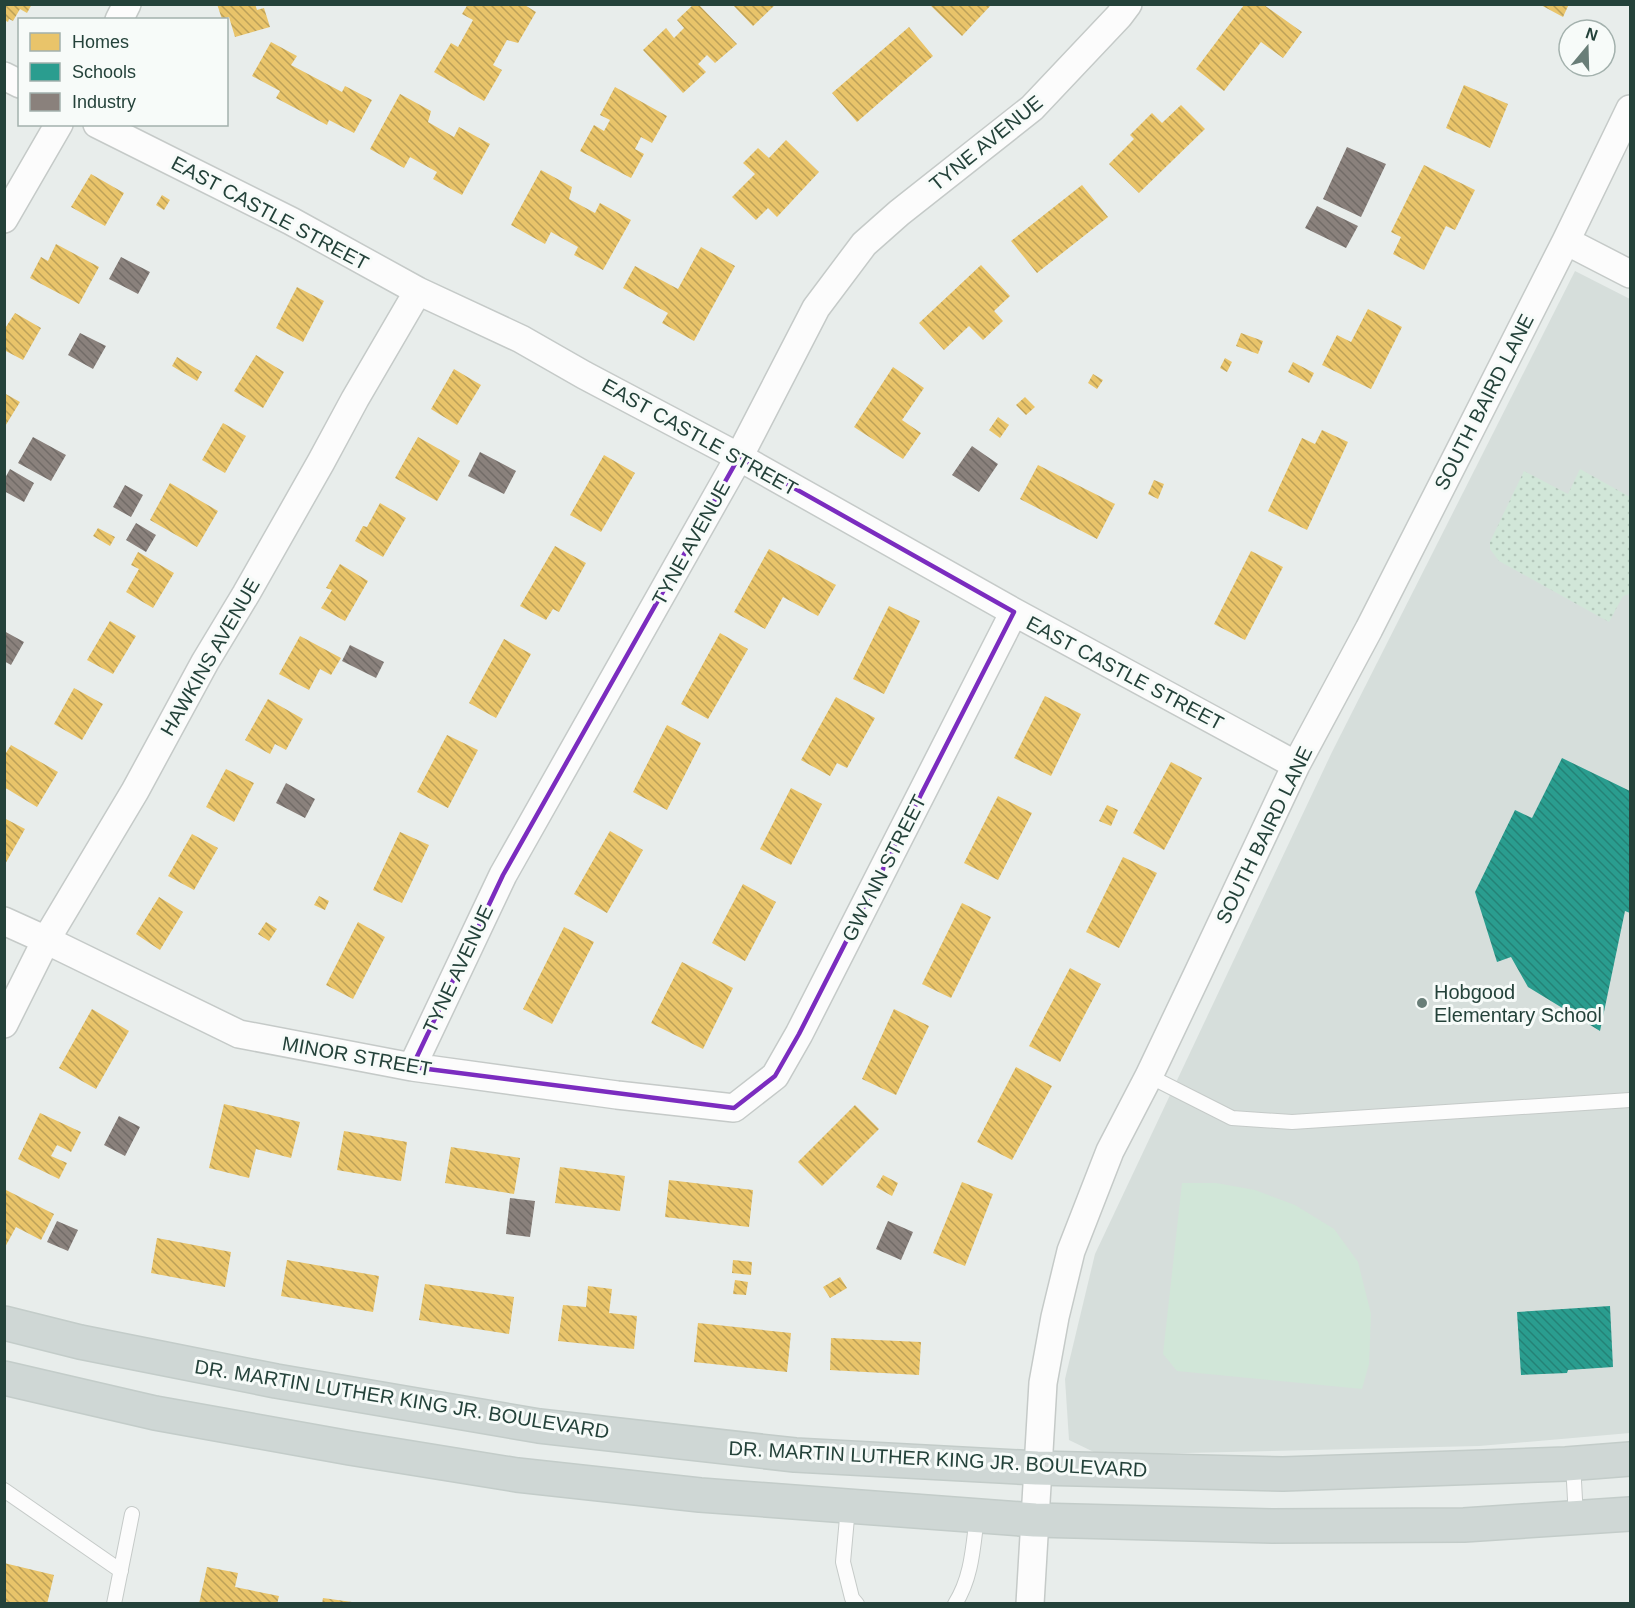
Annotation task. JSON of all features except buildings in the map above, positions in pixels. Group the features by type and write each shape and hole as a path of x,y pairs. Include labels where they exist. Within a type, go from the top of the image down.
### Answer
{"main road":[{"name":"DR. MARTIN LUTHER KING JR. BOULEVARD","path":"4,1323 80,1342 276,1381 539,1426 795,1455 1037,1468 1283,1474 1573,1464 1630,1459"},
{"path":"4,1378 155,1413 350,1448 517,1475 677,1493 1035,1520 1284,1526 1464,1525 1630,1514"}],"street":[{"path":"120,18 127,4"},
{"name":"TYNE AVENUE","path":"412,1067 503,875 739,457 816,308 864,244 899,213 1032,108 1128,4"},
{"path":"4,76 18,83"},
{"name":"SOUTH BAIRD LANE","path":"1030,1604 1043,1383 1055,1317 1071,1251 1110,1151 1149,1076 1296,765 1369,629 1566,241 1630,109"},
{"path":"4,219 58,126"},
{"name":"EAST CASTLE STREET","path":"101,126 291,221 418,291 521,339 1296,765"},
{"path":"1566,241 1630,274"},
{"name":"HAWKINS AVENUE","path":"4,1024 46,940 135,791 205,662 418,291"},
{"name":"GWYNN STREET","path":"734,1108 775,1076 799,1034 1014,612"},
{"name":"MINOR STREET","path":"4,921 239,1034 412,1067 617,1095 734,1108"}],"lane":[{"path":"1149,1076 1232,1118 1292,1122 1630,1100"},
{"path":"1573,1464 1576,1518"},
{"path":"4,1490 121,1570"},
{"path":"848,1507 843,1562 852,1598 857,1604"},
{"path":"114,1604 132,1514"},
{"path":"955,1604 971,1566 977,1516"}],"highlighted area":[{"path":"739,457 1014,612 799,1034 775,1076 734,1108 412,1067 503,875"}],"shaded area":[{"name":"Hobgood Elementary School","path":"1575,271 1630,299 1630,1433 1479,1446 1100,1455 1069,1440 1065,1379 1095,1254 1332,752"}],"green space":[{"path":"1580,469 1630,497 1630,594 1623,596 1609,622 1499,561 1490,549 1490,542 1524,471 1568,494"},
{"path":"1182,1183 1216,1183 1255,1190 1295,1205 1334,1229 1358,1262 1371,1314 1369,1364 1362,1389 1177,1371 1163,1354"}],"place":[{"name":"Hobgood Elementary School","path":"1422,1003"}]}
